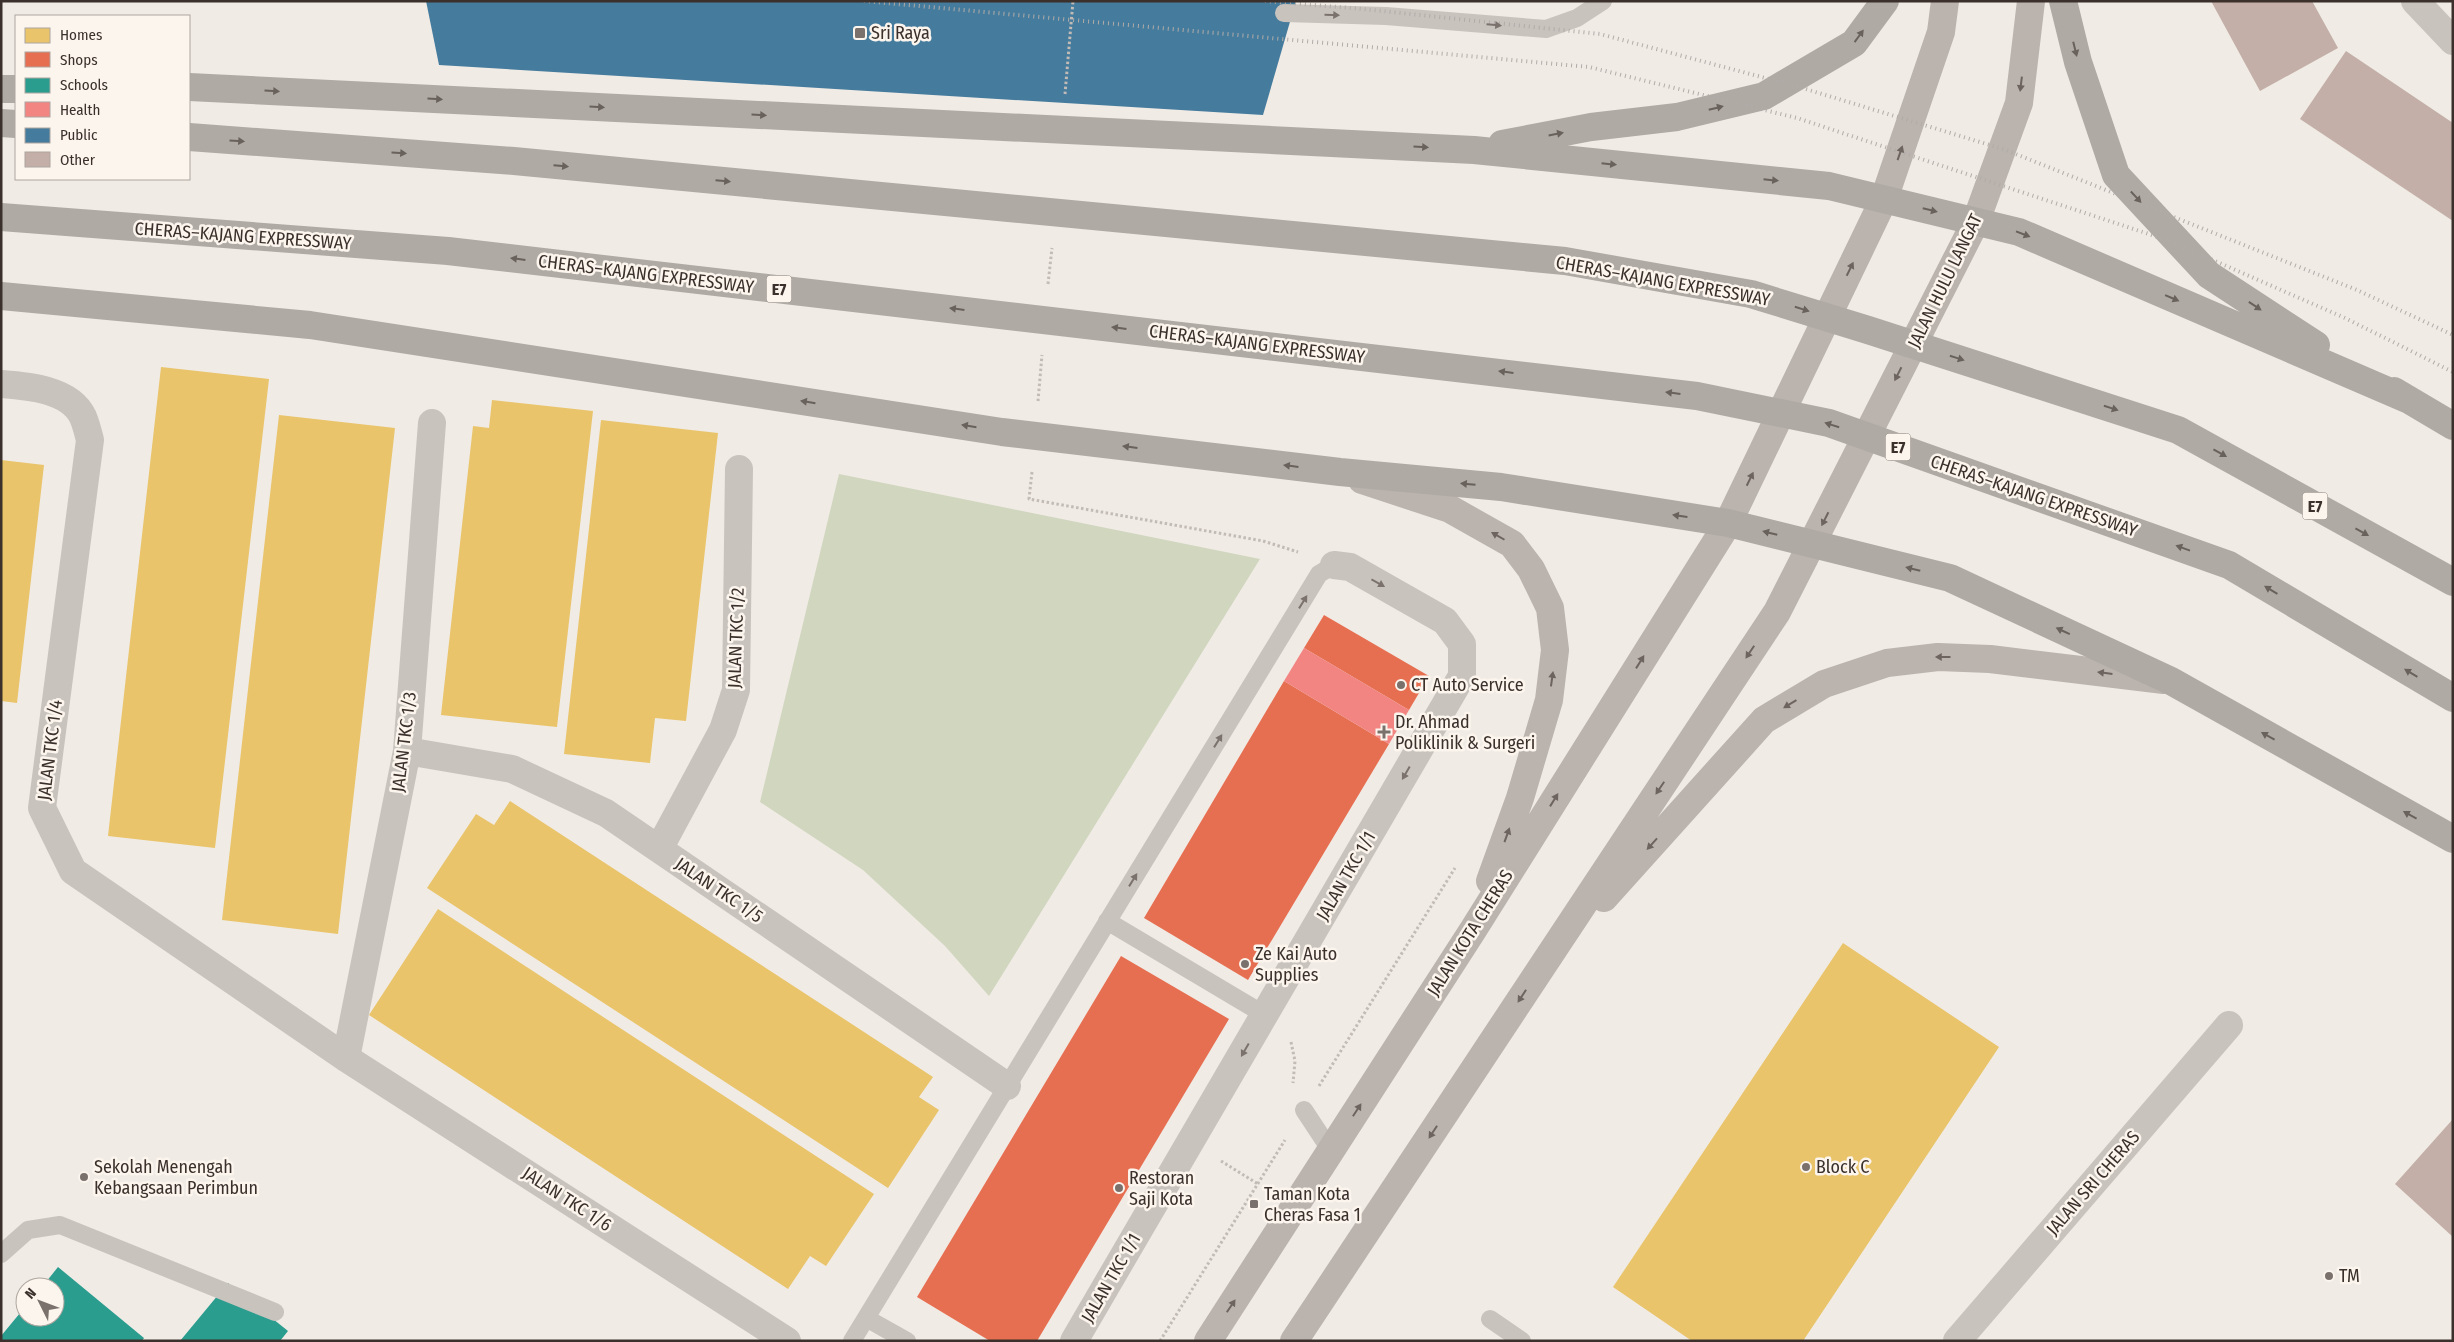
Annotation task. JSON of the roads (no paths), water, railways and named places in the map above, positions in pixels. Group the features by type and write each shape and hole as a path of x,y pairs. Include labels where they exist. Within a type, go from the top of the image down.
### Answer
{"highway":[{"path":"1474,150 1591,127 1677,117 1764,96 1854,43 1885,1"},
{"path":"2064,1 2078,62 2116,175 2209,275 2297,334 2453,426"},
{"path":"190,87 1474,150 1829,186 2019,232 2409,400"},
{"path":"1,89 15,89"},
{"path":"1,123 15,124"},
{"name":"CHERAS–KAJANG EXPRESSWAY","path":"190,137 524,162 1566,262 1751,294 2178,430 2453,582"},
{"name":"CHERAS–KAJANG EXPRESSWAY","path":"1,217 448,251 1555,378 1697,396 1829,423 2229,565 2453,698"},
{"path":"1,296 310,325 1002,432 1340,472 1501,487 1728,523 1950,578 2171,681 2453,839"}],"main road":[{"path":"1728,523 1884,199 1941,32 1945,1"},
{"name":"JALAN HULU LANGAT","path":"1542,967 1777,612 1976,221 2019,103 2031,1"},
{"path":"1340,472 1450,509 1512,544 1531,569 1550,608 1555,650 1549,700 1520,798 1473,930"},
{"name":"JALAN KOTA CHERAS","path":"1208,1341 1473,930 1728,523"},
{"path":"1294,1341 1542,967 1764,720 1824,684 1887,663 1938,657 1990,659 2171,681"}],"street":[{"path":"2415,1 2453,41"},
{"name":"JALAN TKC 1/4","path":"1,384 39,387 66,399 83,415 90,440 42,808 73,871 346,1058"},
{"name":"JALAN TKC 1/3","path":"346,1058 407,751 432,423"},
{"name":"JALAN TKC 1/2","path":"659,849 723,730 736,690 739,469"},
{"name":"JALAN TKC 1/1","path":"1074,1341 1462,676 1462,644 1445,621 1350,567 1334,565"},
{"name":"JALAN TKC 1/5","path":"407,751 512,769 606,813 1007,1086"},
{"name":"JALAN SRI CHERAS","path":"1957,1341 2229,1024"},
{"name":"JALAN TKC 1/6","path":"346,1058 787,1341"}],"lane":[{"path":"1284,13 1386,16 1546,29 1577,18 1603,1"},
{"path":"852,1341 1319,574 1334,565"},
{"path":"1107,921 1265,1015"},
{"path":"1304,1110 1331,1152"},
{"path":"1,1254 28,1230 60,1225 275,1312"},
{"path":"866,1318 907,1341"},
{"path":"1490,1319 1522,1341"}],"railway":[{"path":"864,1 1589,67 1797,118 2167,240 2345,318 2453,372"},
{"path":"1265,1 1363,9 1600,34 1799,87 2003,149 2357,290 2453,335"}],"place":[{"name":"Sri Raya","path":"860,33"},
{"name":"CT Auto Service","path":"1401,685"},
{"name":"Dr. Ahmad Poliklinik & Surgeri","path":"1384,732"},
{"name":"Ze Kai Auto Supplies","path":"1245,964"},
{"name":"Block C","path":"1806,1167"},
{"name":"Sekolah Menengah Kebangsaan Perimbun","path":"84,1177"},
{"name":"Restoran Saji Kota","path":"1119,1188"},
{"name":"Taman Kota Cheras Fasa 1","path":"1254,1204"},
{"name":"TM","path":"2329,1276"}]}
